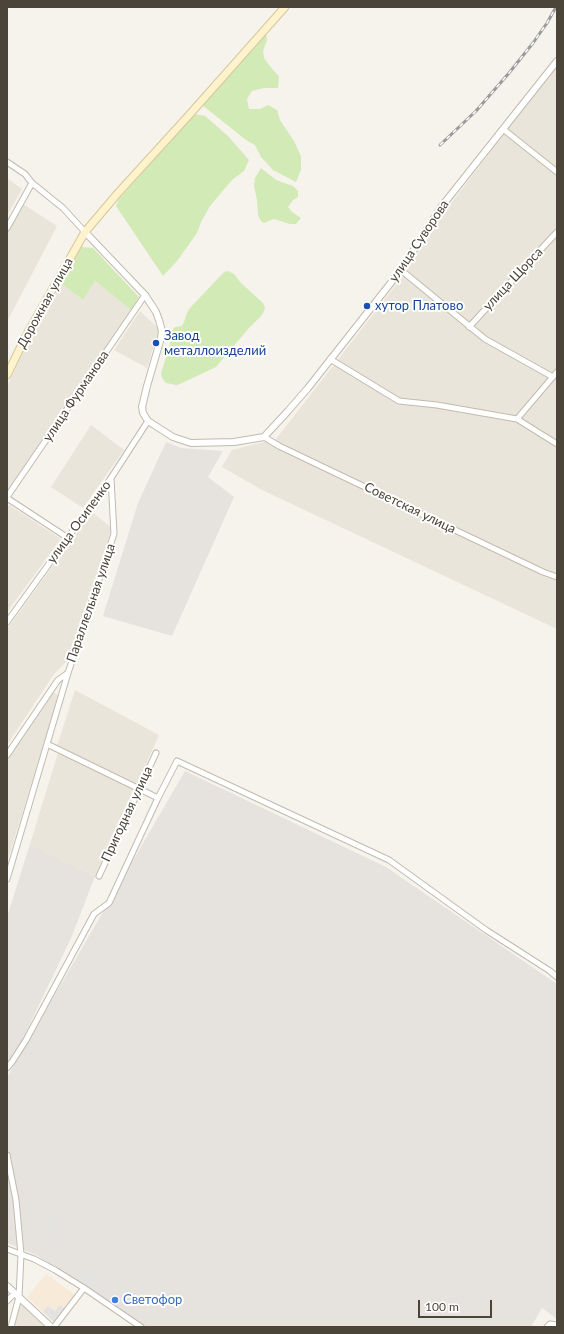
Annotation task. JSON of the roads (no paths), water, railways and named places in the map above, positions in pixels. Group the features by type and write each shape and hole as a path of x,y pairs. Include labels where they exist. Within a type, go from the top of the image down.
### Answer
{"main road":[{"name":"Дорожная улица","path":"7,375 26,336 86,232 118,193 285,7"}],"street":[{"name":"улица Суворова","path":"264,437 288,411 401,270 442,206 557,61"},
{"path":"503,129 557,172"},
{"path":"7,162 25,174 32,184 63,208 145,295 156,312 162,331 142,407 143,413 148,421 173,437 191,444 234,442 264,437"},
{"path":"7,228 32,184"},
{"name":"улица Щорса","path":"469,327 557,232"},
{"path":"401,270 485,339 553,377"},
{"name":"улица Фурманова","path":"7,497 145,295"},
{"path":"330,359 399,401 436,405 517,419 557,444"},
{"path":"517,419 557,372"},
{"name":"улица Осипенко","path":"7,622 111,478 148,421"},
{"name":"Советская улица","path":"264,437 336,474 543,572 557,577"},
{"name":"Параллельная улица","path":"7,755 58,680 68,673 114,534 111,478"},
{"path":"7,497 68,538"},
{"path":"7,879 68,673"},
{"path":"47,744 158,798"},
{"name":"Пригодная улица","path":"99,876 156,753"},
{"path":"7,1068 26,1040 94,914 109,903 177,761 389,860 486,930 550,970 557,976"},
{"path":"7,1155 16,1200 21,1254 17,1295 11,1327"},
{"path":"7,1249 42,1263 84,1288 141,1327"},
{"path":"7,1286 53,1327 84,1288"},
{"path":"7,1301 17,1295"},
{"path":"547,1327 550,1324 557,1325"}],"railway":[{"path":"440,145 476,111 509,73 533,43 556,7"}],"place":[{"name":"хутор Платово","path":"367,306"},
{"name":"Завод металлоизделий","path":"156,343"},
{"name":"Светофор","path":"115,1300"}]}
